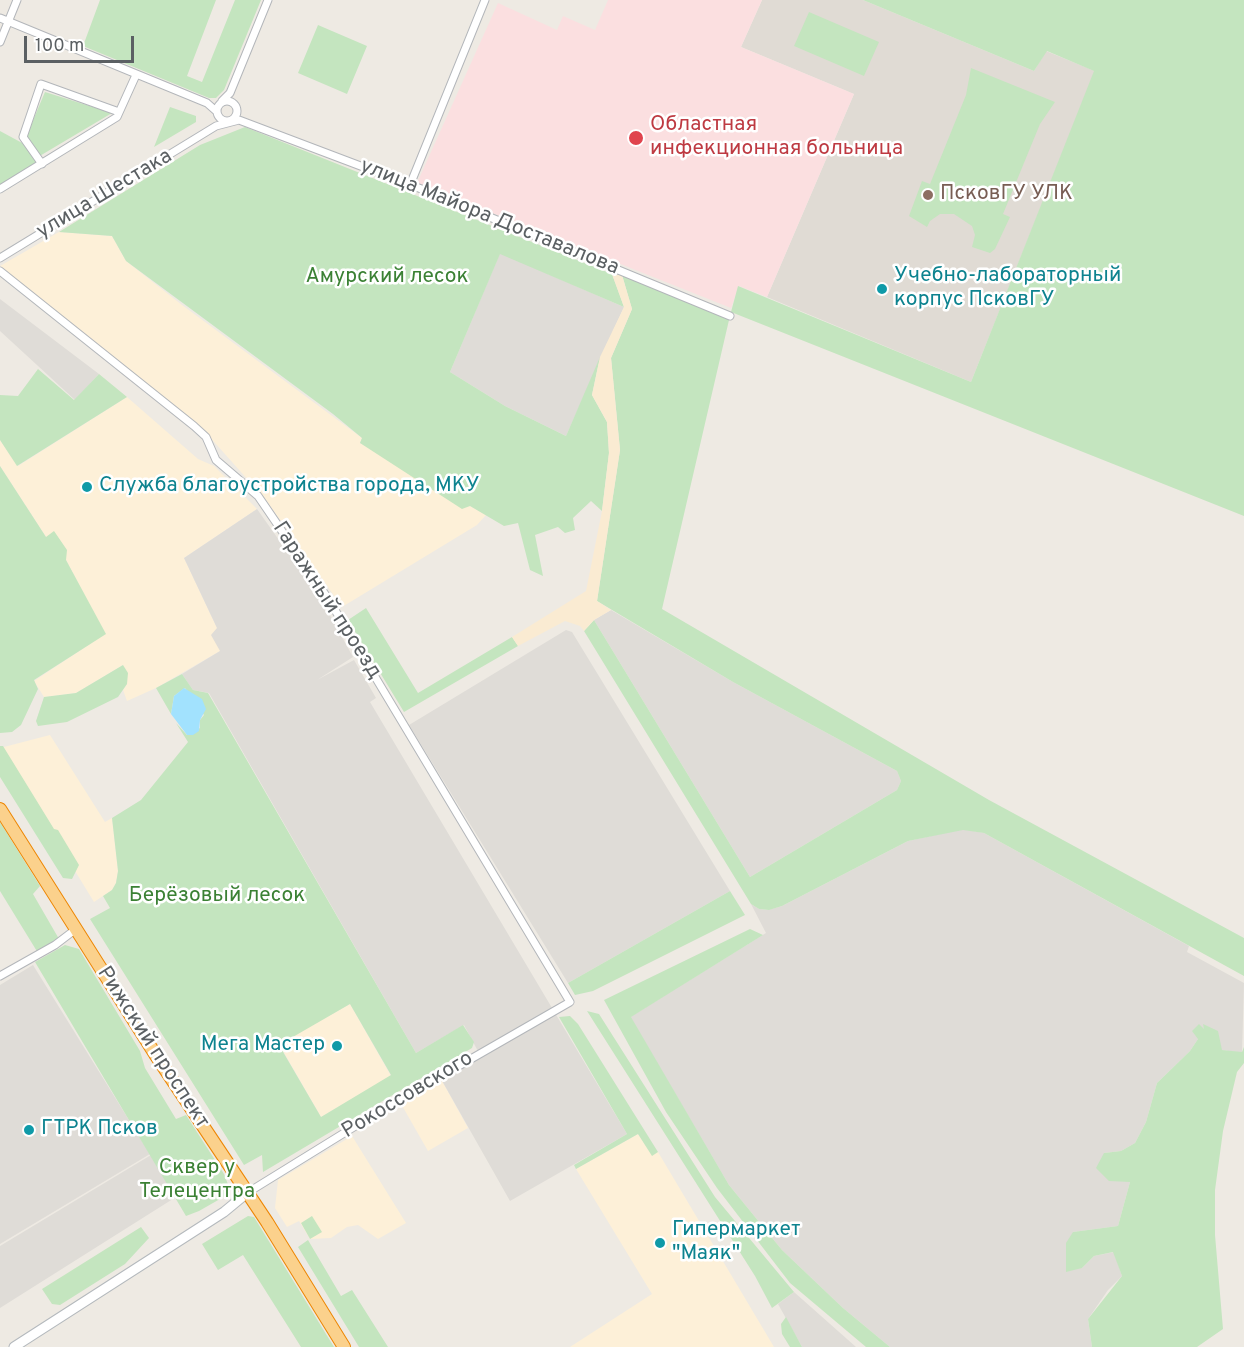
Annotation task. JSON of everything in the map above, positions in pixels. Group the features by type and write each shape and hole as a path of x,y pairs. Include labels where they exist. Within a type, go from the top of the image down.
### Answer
{"highway":[{"name":"Рижский проспект","path":"0,809 344,1347"}],"main road":[{"path":"14,1347 224,1212 247,1193"}],"street":[{"path":"0,42 17,0"},
{"path":"209,131 219,108 230,93 268,0"},
{"path":"410,185 486,0"},
{"path":"0,18 219,108 223,120 230,121 235,117 237,110 231,101 230,93"},
{"path":"0,189 117,117 136,75"},
{"path":"42,164 23,137 40,84 119,112"},
{"path":"219,108 231,101"},
{"name":"улица Майора Доставалова","path":"237,110 247,121"},
{"name":"улица Майора Доставалова","path":"230,121 247,121 730,316"},
{"name":"улица Шестака","path":"0,258 209,131 230,121"},
{"name":"Гаражный проезд","path":"0,271 194,426 206,437 216,460 258,496 329,600 570,1002"},
{"path":"0,976 56,945 76,929"},
{"name":"Рокоссовского","path":"247,1193 370,1117 570,1002"}],"shaded area":[{"name":"Областная инфекционная больница","path":"608,0 762,0 741,47 854,94 767,297 739,286 731,308 417,183 498,3 557,30 563,16 595,30"},
{"name":"ПсковГУ УЛК","path":"762,0 863,0 1034,71 1046,51 1095,71 971,382 767,297 854,94 741,47"},
{"path":"59,232 112,236 126,261 362,438 360,443 486,515 477,525 342,607 266,500 207,434 0,266"},
{"path":"500,253 624,307 566,436 505,406 450,372"},
{"path":"0,299 99,374 75,400 0,331"},
{"path":"127,397 198,459 214,466 257,509 184,558 217,628 220,651 156,688 127,701 123,690 127,684 123,665 76,693 44,697 34,681 105,634 66,560 46,537 0,466 0,440 18,466"},
{"path":"257,509 322,601 353,657 317,680 354,660 376,698 370,702 627,1134 510,1201 441,1079 480,1055 464,1025 416,1053 209,693 193,690 182,674 220,651 211,635 217,628 184,558"},
{"path":"611,610 733,682 897,771 901,781 897,790 750,877 594,620"},
{"path":"566,630 572,632 730,891 568,983 409,725"},
{"path":"50,735 105,822 112,818 118,871 116,883 112,890 94,902 0,748"},
{"path":"963,829 984,833 1189,946 1187,952 1244,983 1242,1053 1222,1050 1204,1030 1190,1051 1157,1083 1146,1122 1135,1143 1121,1151 1104,1153 1130,1182 1118,1226 1073,1232 1082,1268 1094,1256 1114,1252 1122,1276 1108,1290 1088,1319 1092,1347 890,1347 843,1308 782,1250 729,1185 630,1017 766,933 751,904 759,909 768,910 782,906 908,841"},
{"path":"33,965 150,1154 0,1244 0,985"},
{"path":"350,1004 391,1076 321,1117 279,1044"},
{"path":"441,1079 468,1128 428,1151 400,1102"},
{"path":"638,1134 652,1155 658,1152 774,1347 570,1347 652,1294 576,1169"},
{"path":"352,1136 406,1223 378,1239 358,1225 347,1227 331,1238 310,1239 299,1221 287,1227 275,1208 278,1180"},
{"path":"151,1155 176,1197 0,1308 0,1246"},
{"path":"794,1292 856,1347 802,1347 778,1304"}],"green space":[{"path":"100,0 216,0 187,76 202,82 235,0 261,0 224,90 216,98 209,98 83,46"},
{"path":"863,0 1244,0 1244,516 731,312 738,286 971,382 1094,71 1047,51 1034,71"},
{"path":"809,12 879,42 864,76 794,46"},
{"path":"318,25 367,46 347,94 298,73"},
{"path":"971,68 1055,102 1040,124 1003,214 1010,217 995,249 990,253 972,247 975,235 972,226 954,214 940,214 930,221 927,227 909,216 922,181 930,184 966,95"},
{"path":"45,92 112,113 38,157 27,140 28,132"},
{"path":"170,107 196,116 196,122 154,147"},
{"name":"Амурский лесок","path":"245,127 612,274 624,307 500,254 450,372 505,406 566,436 600,357 592,395 607,422 609,453 602,511 591,501 573,518 575,530 565,533 558,527 535,535 543,576 530,570 518,523 504,526 470,506 462,509 360,443 362,438 333,414 126,261 112,236 59,232 200,145"},
{"path":"0,131 24,144 38,164 0,186"},
{"path":"622,275 729,320 662,609 989,800 1244,938 1244,976 984,833 963,830 908,841 782,906 769,910 759,909 751,904 584,631 594,620 750,877 897,790 901,781 897,771 733,682 597,601 620,450 611,358 632,309"},
{"path":"38,369 74,400 99,374 127,397 17,466 0,440 0,395 18,396"},
{"path":"0,466 46,537 54,531 67,550 66,560 106,634 34,680 38,689 21,725 12,732 0,733"},
{"path":"366,608 418,693 512,637 518,646 404,712 348,620"},
{"path":"123,665 128,673 127,684 118,697 67,722 38,726 36,721 44,697 76,693"},
{"name":"Берёзовый лесок","path":"182,674 193,690 208,693 416,1053 463,1025 474,1042 472,1048 263,1172 262,1155 244,1165 90,919 110,908 103,896 112,890 116,883 118,871 112,818 141,800 188,742 176,723 187,735 200,728 200,720 204,715 185,688 174,696 171,714 156,688","holes":["350,1004 391,1075 321,1117 279,1045"]},
{"path":"0,746 3,746 79,865 72,879 63,878 0,777"},
{"path":"0,822 40,886 33,894 59,939 38,953 0,891"},
{"path":"730,891 745,915 593,991 575,995 568,983"},
{"path":"750,929 763,935 631,1017 729,1185 782,1250 843,1308 890,1347 866,1347 790,1283 717,1188 666,1112 604,1000"},
{"name":"Сквер у Телецентра","path":"65,945 79,949 140,1051 145,1068 176,1119 186,1115 224,1174 229,1187 227,1195 186,1216 35,962"},
{"path":"587,1011 599,1014 715,1197 794,1292 772,1308 755,1276"},
{"path":"570,1016 578,1024 658,1152 652,1156 638,1134 576,1169 574,1165 627,1134 559,1017"},
{"path":"1199,1024 1204,1029 1203,1024 1218,1031 1222,1050 1242,1052 1244,1047 1244,1063 1237,1072 1223,1131 1215,1190 1215,1235 1223,1329 1197,1347 1092,1347 1088,1319 1122,1276 1113,1252 1094,1256 1082,1268 1066,1272 1066,1243 1073,1232 1118,1226 1130,1182 1109,1181 1096,1168 1104,1153 1121,1151 1135,1143 1146,1122 1157,1083 1190,1051 1198,1039 1192,1031"},
{"path":"248,1216 254,1217 334,1347 301,1347 243,1255 218,1270 202,1244"},
{"path":"312,1216 322,1232 310,1239 301,1223"},
{"path":"141,1227 149,1238 125,1264 60,1305 52,1304 42,1289"},
{"path":"308,1240 341,1296 352,1290 388,1347 359,1347 298,1247"},
{"path":"786,1317 802,1347 790,1347 782,1334 781,1324"}],"sand":[{"path":"612,274 622,275 632,309 611,358 620,450 597,601 611,610 594,620 584,631 580,626 565,621 518,646 512,637 586,591 602,511 609,453 607,422 592,395 600,357 624,307"}],"water":[{"path":"184,688 202,699 206,709 200,720 199,731 193,735 187,735 171,714 174,696"}],"place":[{"name":"Областная инфекционная больница","path":"636,138"},
{"name":"ПсковГУ УЛК","path":"928,195"},
{"name":"Учебно-лабораторный корпус ПсковГУ","path":"882,289"},
{"name":"Служба благоустройства города, МКУ","path":"87,487"},
{"name":"Мега Мастер","path":"337,1046"},
{"name":"ГТРК Псков","path":"29,1130"},
{"name":"Гипермаркет \"Маяк\"","path":"660,1243"}]}
